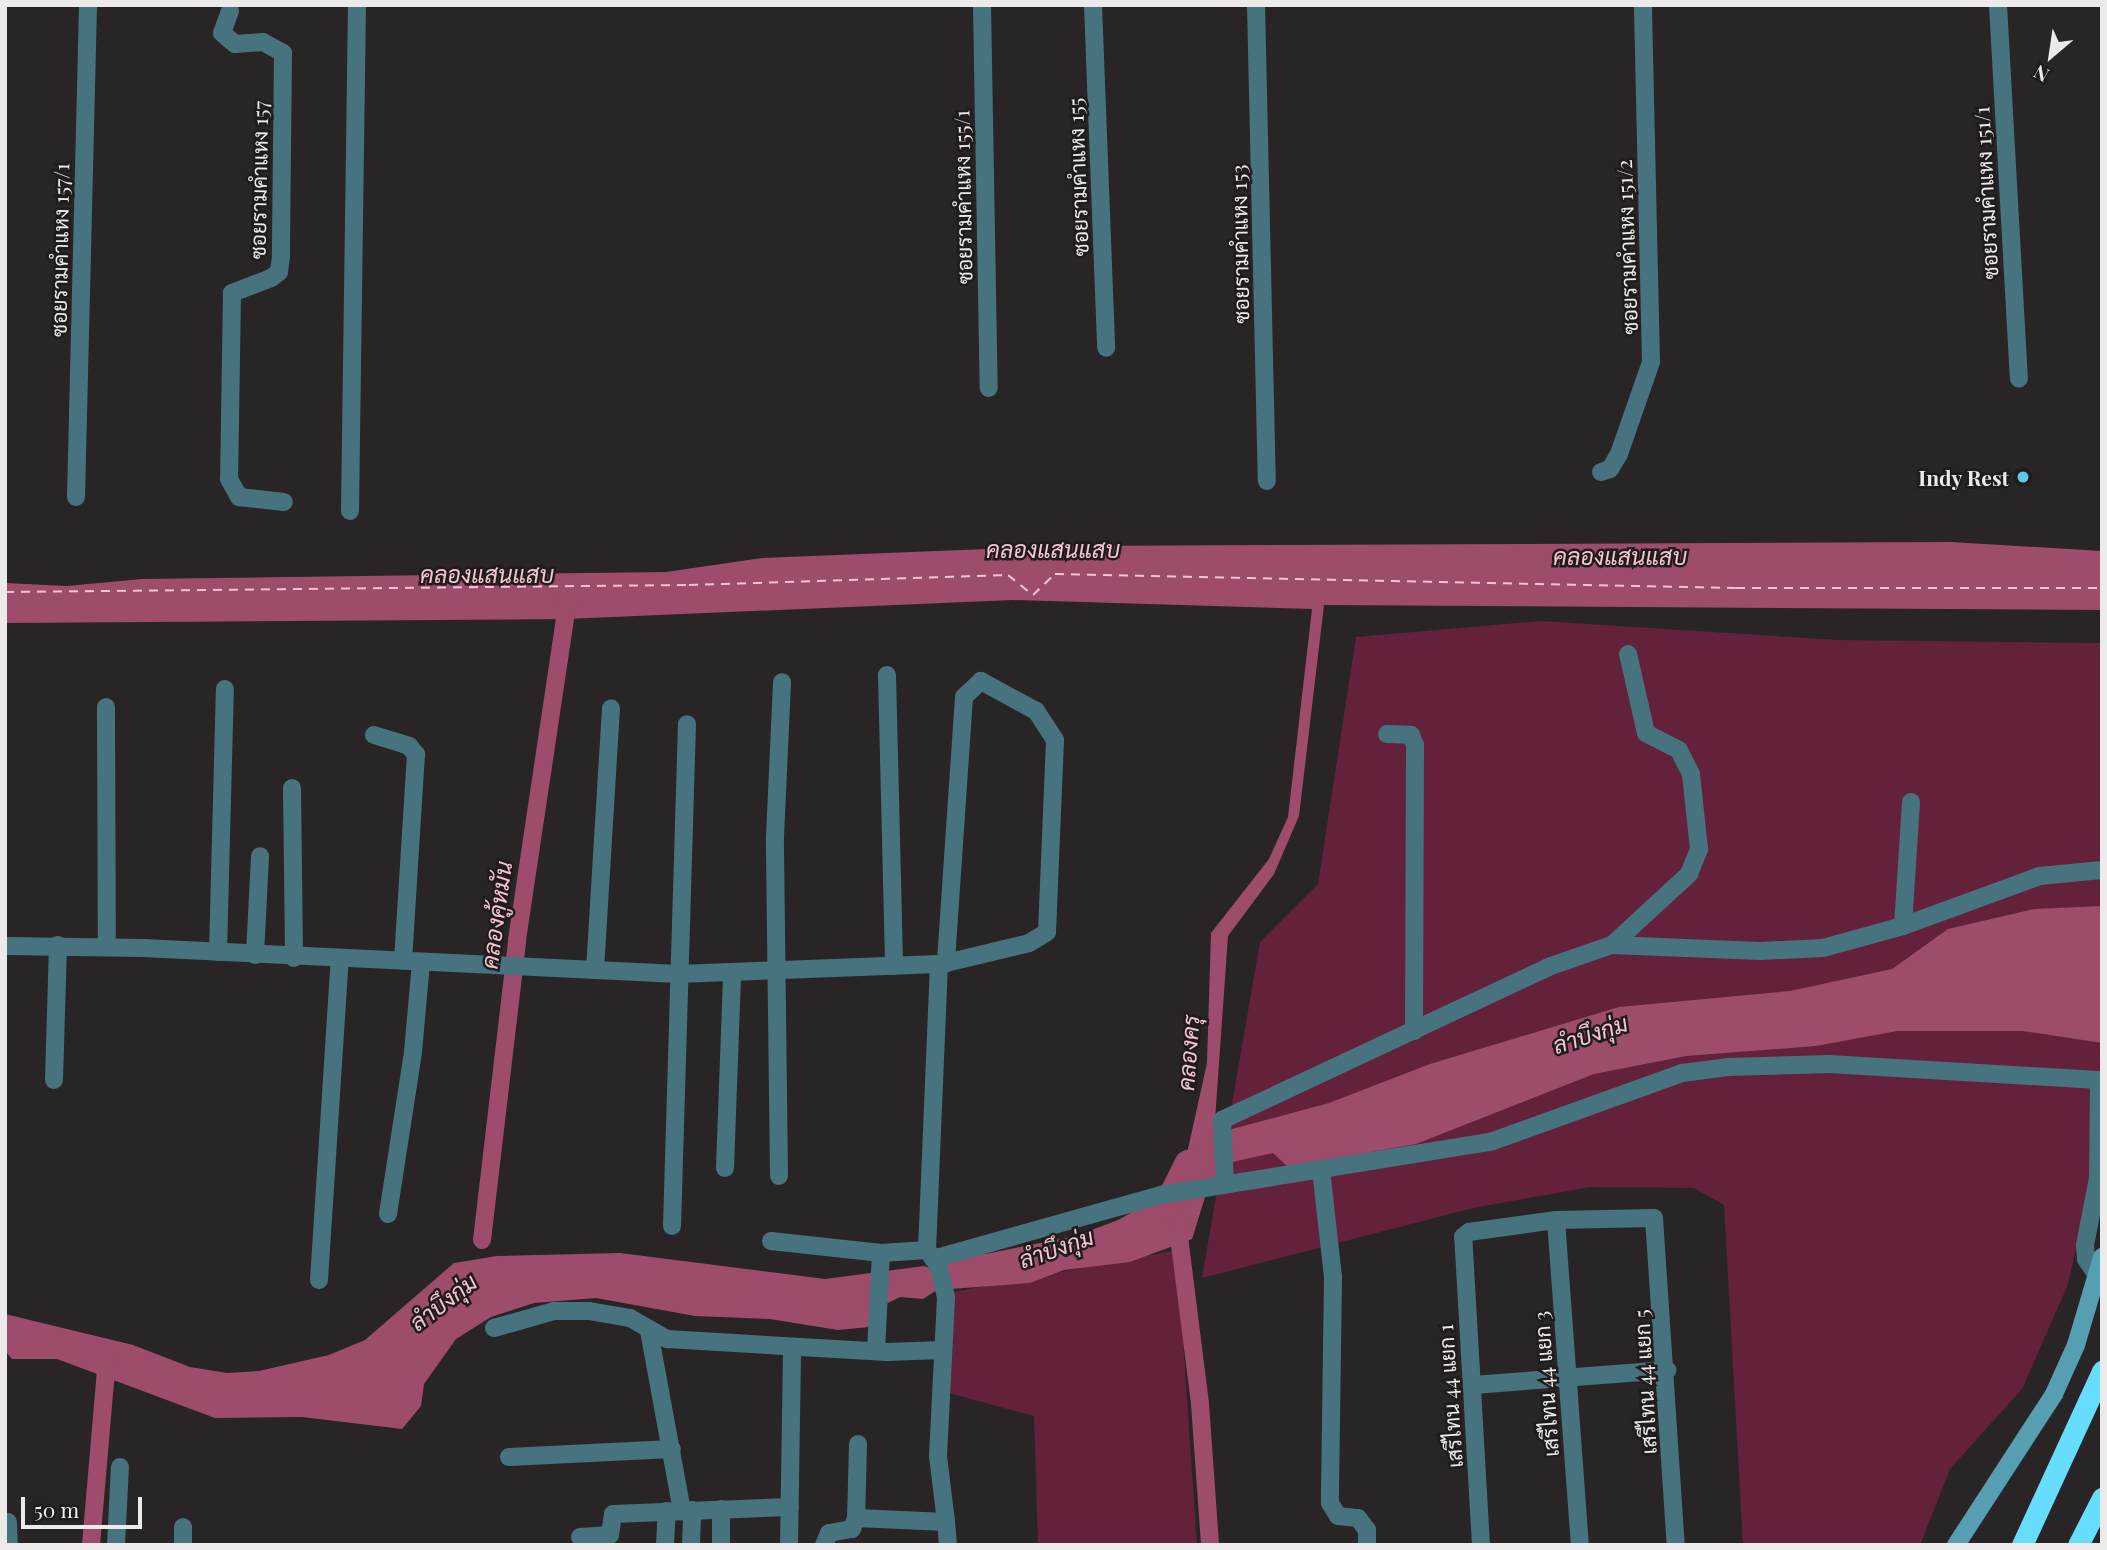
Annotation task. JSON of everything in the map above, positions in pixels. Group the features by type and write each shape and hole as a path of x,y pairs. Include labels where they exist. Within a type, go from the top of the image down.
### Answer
{"highway":[{"path":"2022,1545 2102,1371"},
{"path":"2078,1545 2102,1498"}],"main road":[{"path":"1956,1545 2054,1394 2076,1345 2102,1257"}],"street":[{"name":"ซอยรามคำแหง 157/1","path":"76,497 88,5"},
{"path":"350,511 357,5"},
{"name":"ซอยรามคำแหง 155/1","path":"982,5 989,388"},
{"name":"ซอยรามคำแหง 155","path":"1093,5 1106,348"},
{"name":"ซอยรามคำแหง 153","path":"1256,5 1267,481"},
{"name":"ซอยรามคำแหง 151/2","path":"1601,472 1612,467 1619,454 1651,362 1643,5"},
{"name":"ซอยรามคำแหง 151/1","path":"1998,5 2019,378"},
{"name":"ซอยรามคำแหง 157","path":"230,8 224,18 222,33 235,44 263,42 283,52 279,272 271,278 232,293 229,479 240,497 284,502"},
{"path":"1612,945 1633,921 1689,874 1699,849 1691,774 1679,750 1647,736 1628,654"},
{"path":"887,675 894,966"},
{"path":"5,946 107,947 293,958 678,974 779,974 943,964 1029,943 1047,932 1055,740 1036,711 981,681 964,697 943,964 933,1258 945,1292 938,1456 948,1545"},
{"path":"779,1176 779,974 775,837 782,682"},
{"path":"218,952 225,689"},
{"path":"106,707 107,947"},
{"path":"595,970 611,708"},
{"path":"672,1226 687,724"},
{"path":"1387,734 1411,735 1415,745 1414,1031"},
{"path":"374,735 409,746 416,754 413,1052 388,1214"},
{"path":"292,788 293,958"},
{"path":"1903,926 1911,802"},
{"path":"255,955 260,856"},
{"path":"1222,1181 1219,1130 1222,1120 1529,975 1612,945 1760,951 1823,948 1903,926 2040,876 2102,870"},
{"path":"54,1080 58,945"},
{"path":"319,1280 340,959"},
{"path":"725,1168 732,974"},
{"path":"771,1241 881,1261 933,1258 1161,1195 1222,1181 1321,1170 1493,1141 1682,1073 1728,1067 1829,1064 2100,1081 2098,1178 2085,1245 2086,1259 2097,1275"},
{"path":"1321,1170 1333,1277 1330,1503 1338,1516 1358,1518 1367,1530 1367,1545"},
{"name":"เสรีไทน 44 แยก 5","path":"1556,1220 1654,1218 1667,1370 1675,1545"},
{"name":"เสรีไทน 44 แยก 1","path":"1481,1545 1473,1385 1461,1244 1469,1231 1556,1220"},
{"name":"เสรีไทน 44 แยก 3","path":"1556,1220 1580,1545"},
{"path":"876,1351 881,1261"},
{"path":"494,1328 554,1311 589,1311 631,1318 649,1331 667,1339 876,1351 942,1350"},
{"path":"649,1331 672,1450 680,1511 691,1545"},
{"path":"789,1545 792,1347"},
{"path":"1473,1385 1568,1381 1667,1370"},
{"path":"824,1545 829,1533 852,1529 856,1518 858,1444"},
{"path":"509,1457 672,1450"},
{"path":"116,1545 120,1467"},
{"path":"580,1537 610,1535 613,1514 790,1507"},
{"path":"720,1545 721,1509"},
{"path":"665,1545 680,1511"},
{"path":"856,1518 946,1522"},
{"path":"8,1522 9,1545"}],"shaded area":[{"path":"1540,621 1838,640 2102,643 2102,1140 2067,1287 2022,1389 1950,1469 1920,1545 1743,1545 1724,1205 1694,1188 1591,1187 1477,1207 1202,1278 1260,942 1318,884 1356,637"},
{"path":"1177,1250 1197,1545 1038,1545 1034,1416 949,1393 954,1292"}],"water":[{"name":"คลองแสนแสบ","path":"1951,542 2102,551 2102,610 1324,605 1299,816 1274,874 1228,936 1214,1134 1329,1103 1430,1064 1619,1007 1790,991 1892,969 1948,929 2034,909 2102,906 2102,1043 2023,1031 1897,1031 1816,1046 1686,1056 1594,1074 1416,1144 1288,1167 1273,1153 1223,1164 1206,1194 1192,1239 1130,1262 1064,1270 1030,1283 937,1290 923,1299 900,1297 876,1309 869,1327 838,1330 770,1319 695,1316 596,1298 534,1303 491,1317 456,1339 424,1384 421,1406 402,1429 302,1417 215,1418 57,1359 12,1359 5,1351 5,1314 133,1345 190,1367 227,1373 259,1371 329,1355 365,1340 454,1263 497,1256 620,1253 825,1279 924,1266 933,1269 944,1256 985,1254 1076,1236 1118,1220 1180,1185 1207,1063 1211,933 1269,859 1288,817 1312,609 1012,600 566,619 5,623 5,583 67,586 142,579 666,572 762,558 1065,546"}],"waterway":[{"name":"คลองคู้หมัน","path":"482,1240 517,940 568,598"},
{"name":"ลำบึงกุ่ม","path":"1154,1211 1169,1205 1189,1165 1217,1156"},
{"name":"คลองครุ","path":"1177,1221 1200,1404 1210,1545"},
{"path":"91,1545 107,1359"}],"ferry route":[{"path":"5,592 689,585 1008,575 1033,595 1055,574 1736,588 2102,588"}],"place":[{"name":"Indy Rest","path":"2023,477"}]}
